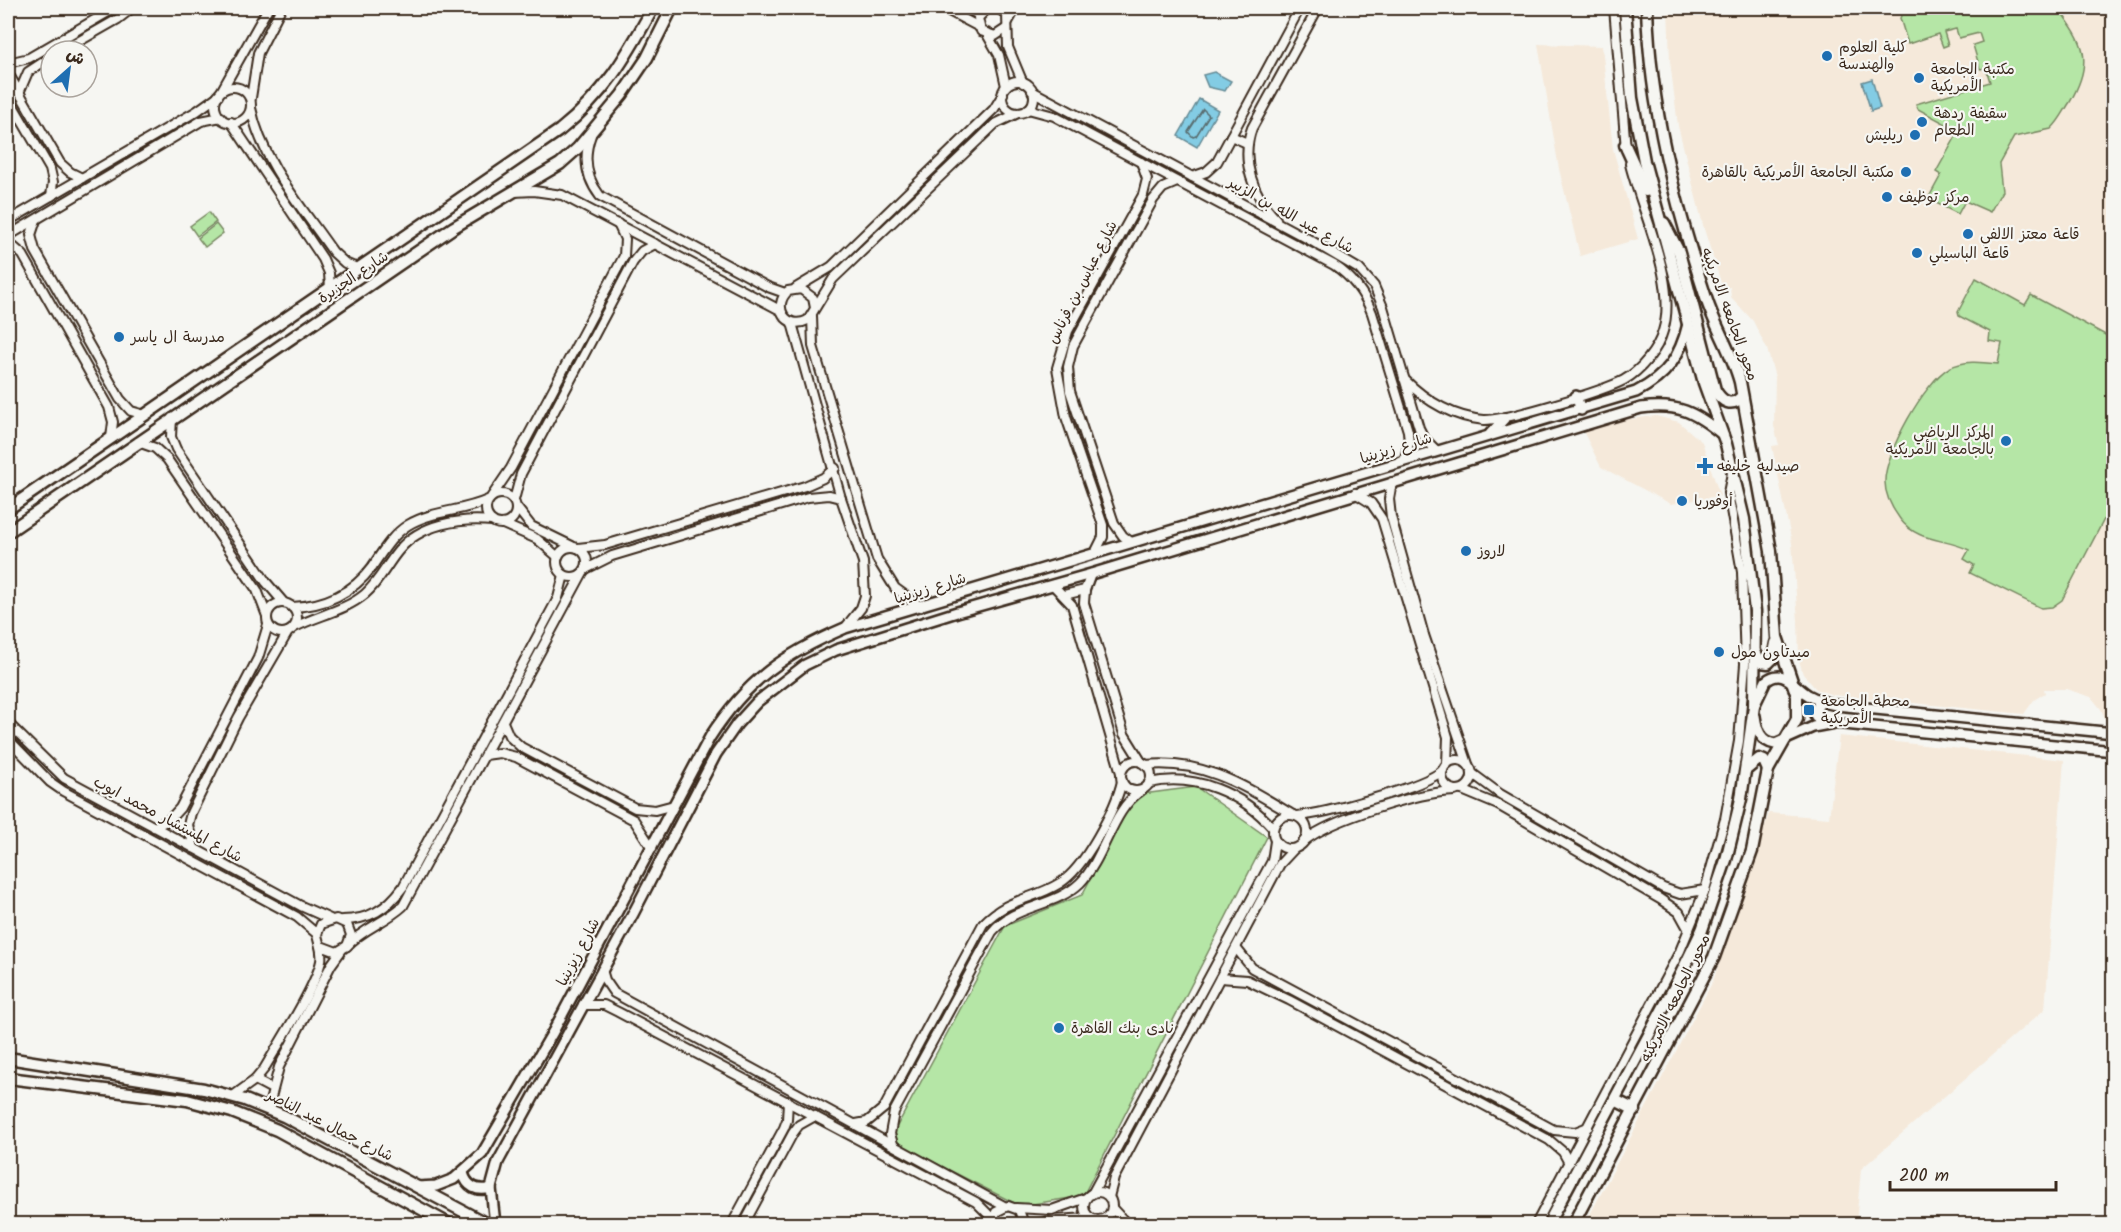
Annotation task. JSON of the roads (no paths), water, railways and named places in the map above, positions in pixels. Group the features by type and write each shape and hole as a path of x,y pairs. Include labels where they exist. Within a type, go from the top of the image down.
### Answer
{"main road":[{"name":"شارع الجزيرة","path":"10,506 330,289 575,118 613,77 652,8"},
{"name":"شارع الجزيرة","path":"8,532 268,353 510,192 560,164 594,129 629,86 672,8"},
{"name":"محور الجامعه الامريكيه","path":"1548,1224 1555,1201 1615,1100 1689,960 1747,770 1754,708 1755,651 1748,545 1733,469 1704,383 1656,211 1632,98 1626,22 1617,8"},
{"name":"محور الجامعه الامريكيه","path":"1573,1224 1701,986 1720,942 1752,851 1768,770 1795,727 1798,711 1792,681 1777,637 1771,551 1742,396 1732,356 1706,298 1673,187 1654,97 1647,8"},
{"path":"1626,22 1639,17 1647,23"},
{"path":"643,26 649,33 659,34"},
{"path":"636,39 644,40 653,46"},
{"path":"1625,145 1656,211 1679,252 1715,390 1720,399 1727,403 1734,402 1742,396"},
{"name":"شارع زيزينيا","path":"417,1187 436,1186 463,1173 488,1144 553,1032 722,717 743,692 784,658 844,628 921,607 1490,434 1581,410 1636,392 1652,384 1673,364 1689,324"},
{"path":"258,338 257,350 268,353"},
{"path":"242,349 250,353 251,365"},
{"path":"1636,392 1641,408"},
{"path":"1576,396 1581,410"},
{"name":"شارع زيزينيا","path":"495,1224 491,1188 498,1162 717,754 745,714 779,682 793,673 836,650 1641,408 1668,405 1686,410 1723,435"},
{"path":"1490,434 1505,418"},
{"path":"1307,490 1311,506"},
{"path":"1288,496 1294,511"},
{"path":"1755,651 1761,662 1770,662 1777,637"},
{"path":"784,658 783,667 793,673"},
{"path":"770,668 779,682"},
{"path":"1826,723 1775,744 1763,738 1754,708 1763,685 1770,678 1779,676 1792,681 1803,692 1823,702 2114,733"},
{"path":"1823,702 1818,705 1815,715 1819,721 1826,723 2114,751"},
{"path":"1747,770 1759,759 1764,761 1768,770"},
{"path":"619,907 633,914"},
{"name":"شارع جمال عبد الناصر","path":"8,1058 232,1096 268,1109 487,1224"},
{"name":"شارع جمال عبد الناصر","path":"8,1078 187,1100 232,1112 277,1130 449,1224"},
{"path":"1615,1100 1635,1110"},
{"path":"463,1173 466,1181 475,1188 491,1188"}],"street":[{"path":"8,63 29,58 115,8"},
{"path":"83,39 118,19 132,8"},
{"path":"268,8 219,94 216,107 221,117 231,122 323,259 329,273 330,289"},
{"path":"280,8 258,53 251,104 256,130 271,162 333,252 345,263 359,269"},
{"path":"943,8 979,27 988,36 999,55 1008,109 1018,113"},
{"path":"979,15 988,8"},
{"path":"792,322 803,323 814,312 825,288 1000,120 1028,109 1032,103 1032,91 1023,83 1011,56 1006,15 998,8"},
{"path":"988,36 999,35 1007,26 1016,8"},
{"path":"1192,177 1212,167 1232,136 1300,8"},
{"path":"1282,224 1267,210 1257,192 1250,172 1247,143 1252,128 1318,8"},
{"path":"1404,379 1431,402 1452,412 1487,420 1505,418 1624,380 1638,369 1655,349 1666,319 1665,278 1637,193 1625,145 1617,8"},
{"path":"965,19 968,9 979,15"},
{"path":"979,15 979,27"},
{"path":"19,93 28,72 39,65"},
{"path":"8,73 60,163 70,172 82,178"},
{"path":"780,310 780,302 785,293 816,278 831,267 992,111 1004,90 1014,82 1023,83"},
{"path":"8,221 197,111 230,87 240,88 251,104"},
{"name":"شارع عبد الله بن الزبير","path":"1032,91 1349,262 1374,286 1383,307 1424,438 1437,451"},
{"path":"8,97 50,169 53,182 51,196"},
{"path":"1046,113 1045,106 1050,101"},
{"path":"231,122 242,121 251,104"},
{"name":"شارع عبد الله بن الزبير","path":"1028,109 1046,113 1141,162 1342,271 1363,294 1372,313 1404,417 1409,444 1404,461"},
{"path":"992,111 1000,120"},
{"path":"8,236 201,122 221,117"},
{"path":"594,129 586,153 589,178 600,196 768,287 785,293"},
{"path":"1232,136 1247,143"},
{"name":"شارع عباس بن فرناس","path":"1095,553 1103,537 1103,525 1065,417 1057,380 1062,343 1146,187 1145,170 1141,162"},
{"name":"شارع عباس بن فرناس","path":"1131,542 1123,536 1114,523 1070,391 1070,356 1153,200 1163,188 1177,182"},
{"path":"510,192 534,191 562,195 780,310 792,322 835,468 841,498 863,562 865,596 861,608 844,628"},
{"path":"606,218 613,205"},
{"path":"36,220 32,235 35,250 120,399 130,411 145,415"},
{"path":"492,521 485,511 490,498 511,468 620,263 626,248 625,239 618,224"},
{"path":"1305,249 1310,240"},
{"path":"8,242 24,255 109,406 113,422 111,438"},
{"path":"503,524 513,517 521,474 630,268 642,251 655,244"},
{"path":"620,263 630,268"},
{"path":"816,278 825,288"},
{"path":"796,288 810,294 814,312 813,346 877,559 895,588 921,607"},
{"path":"1084,302 1094,308"},
{"path":"1404,417 1415,414"},
{"path":"172,418 171,437 176,449 266,582 297,614 291,629 238,718 191,813 188,825 194,848"},
{"path":"138,442 156,448 167,459 256,590 267,616 268,625 258,658 180,808 169,820 154,827"},
{"path":"835,468 824,478 805,486 605,545 563,549 558,557 558,567 564,575 573,577 612,556 808,498 828,495 841,498"},
{"path":"1536,1224 1555,1201 1569,1163 1689,930 1705,890 1714,878 1730,797 1743,704 1745,663 1742,572 1728,493 1733,469"},
{"path":"1392,482 1389,499 1391,518 1424,635 1473,774 1500,794 1662,888 1680,894 1705,890"},
{"path":"1355,493 1371,503 1382,519 1448,737 1445,785 1498,804 1660,899 1682,915 1689,930"},
{"path":"268,1109 279,1067 331,965 354,938 382,922 403,906 584,572 588,559 575,547 531,526 522,517 515,503 504,494 429,515 409,525 392,539 358,582 340,596 317,604 292,607"},
{"path":"268,625 274,632 291,629 344,608 367,592 399,550 414,536 443,525 492,521 503,524 537,540 558,557"},
{"path":"863,562 877,559"},
{"path":"893,1144 890,1122 992,933 1009,916 1057,899 1078,884 1095,863 1126,804 1149,783 1151,773 1128,745 1124,734 1084,603 1085,591 1091,574"},
{"path":"232,1096 255,1080 268,1062 318,969 321,946 317,934 321,924 330,919 342,920 372,915 390,903 403,886 558,598 564,575"},
{"path":"1053,585 1072,605 1121,777 1129,790 1141,791"},
{"path":"1064,595 1085,591"},
{"path":"340,596 344,608"},
{"path":"267,616 270,607 284,603"},
{"path":"503,722 509,736 521,747 635,808 654,810 674,805"},
{"name":"شارع المستشار محمد ايوب","path":"8,723 64,778 301,906 330,919"},
{"name":"شارع المستشار محمد ايوب","path":"8,740 50,782 63,791 291,913 317,934"},
{"path":"485,755 500,753 516,757 612,807 634,820 652,848"},
{"path":"1273,828 1280,818 1320,813 1425,783 1458,760 1468,764"},
{"path":"856,1124 867,1122 884,1108 983,924 1013,901 1061,883 1078,868 1116,799 1121,777 1131,762 1181,764 1209,770 1295,816 1307,829 1304,842"},
{"path":"1127,1224 1112,1208 1109,1197 1114,1178 1281,864 1294,849 1337,821 1438,792 1458,790 1470,784 1473,774"},
{"path":"1094,1221 1084,1209 1089,1196 1272,861 1275,841 1273,828 1254,809 1212,786 1181,779 1149,783"},
{"path":"180,808 191,813"},
{"path":"1275,841 1281,847 1294,849"},
{"path":"342,920 351,935 345,948"},
{"path":"321,946 331,951 345,948"},
{"path":"1236,948 1252,968 1554,1130 1575,1132 1588,1127"},
{"path":"959,966 970,971"},
{"path":"602,970 609,987 625,999 1004,1206 1052,1210 1089,1196 1103,1193 1109,1197"},
{"path":"1220,978 1255,982 1549,1140 1563,1152 1569,1163"},
{"path":"618,1012 625,999"},
{"path":"583,1005 604,1005 788,1101 984,1207 993,1222"},
{"path":"911,1057 921,1063"},
{"path":"255,1080 272,1089"},
{"path":"732,1224 784,1128 788,1115 788,1101"},
{"path":"788,1115 795,1116 801,1123"},
{"path":"744,1224 801,1123 815,1116"},
{"path":"984,1207 989,1198"},
{"path":"993,1222 998,1209 1004,1206"},
{"path":"1016,1208 1022,1213 1024,1224"},
{"path":"1037,1224 1072,1218 1094,1221 1107,1217 1112,1208"}],"water":[{"path":"1214,72 1231,81 1225,91 1208,87 1203,75"},
{"path":"1872,79 1880,108 1871,111 1862,82"},
{"path":"1199,99 1218,110 1197,147 1178,136"}],"place":[{"name":"كلية العلوم والهندسة","path":"1827,56"},
{"name":"مكتبة الجامعة الأمريكية","path":"1919,78"},
{"name":"سقيفة ردهة الطعام","path":"1922,122"},
{"name":"ريليش","path":"1915,135"},
{"name":"مكتبة الجامعة الأمريكية بالقاهرة","path":"1906,172"},
{"name":"مركز توظيف","path":"1887,197"},
{"name":"قاعة معتز الالفي","path":"1968,234"},
{"name":"قاعة الباسيلي","path":"1917,253"},
{"name":"مدرسة ال ياسر","path":"119,337"},
{"name":"المركز الرياضي بالجامعة الأمريكية","path":"2006,441"},
{"name":"صيدليه خليفه","path":"1705,466"},
{"name":"أوفوريا","path":"1682,501"},
{"name":"لاروز","path":"1466,551"},
{"name":"ميدتاون مول","path":"1719,652"},
{"name":"محطة الجامعة الأمريكية","path":"1809,710"},
{"name":"نادى بنك القاهرة","path":"1059,1028"}]}
